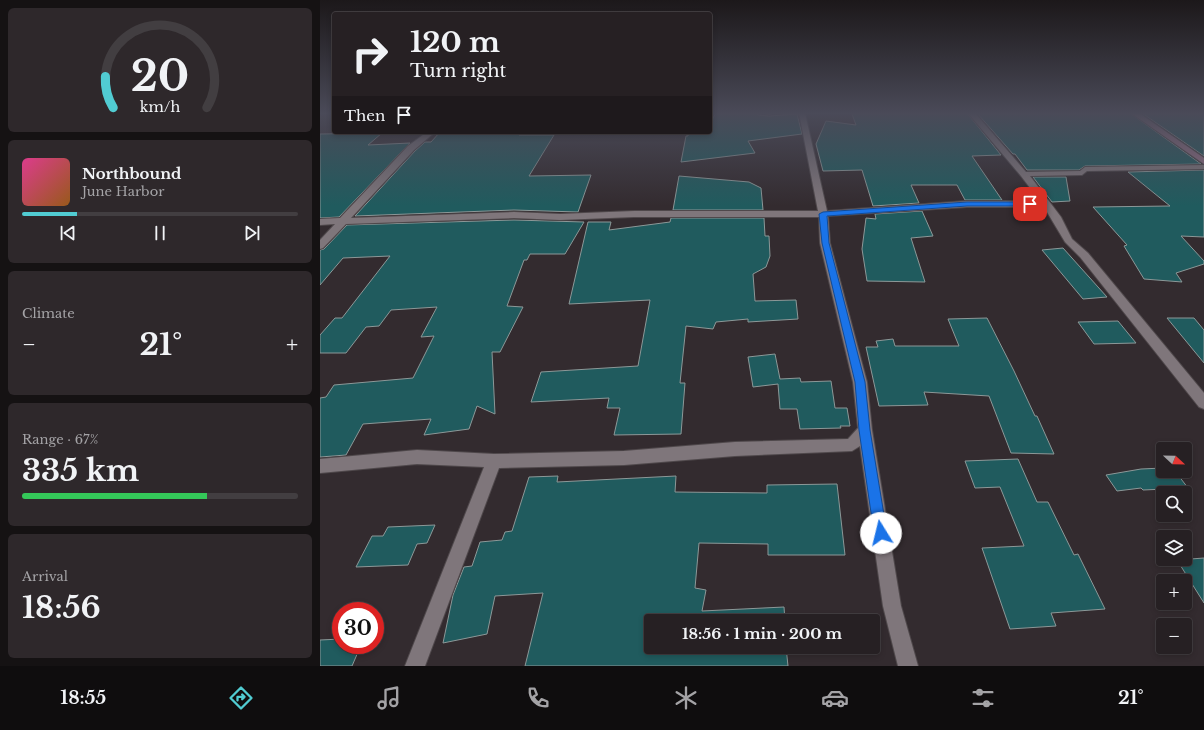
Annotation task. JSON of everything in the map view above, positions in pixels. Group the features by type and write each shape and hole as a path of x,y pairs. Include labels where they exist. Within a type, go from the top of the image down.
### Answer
{"street":[{"path":"320,246 416,144"},
{"path":"808,144 823,214 825,243 860,382 865,430 892,606 908,666"},
{"path":"998,144 1024,174 1045,204 1056,216 1068,240 1084,255 1204,403"},
{"path":"1178,144 1204,162"},
{"path":"1024,174 1082,173 1085,169 1204,167"},
{"path":"320,222 514,215 560,217 642,214 823,214 967,204 1045,204"},
{"path":"320,466 417,457 494,461 624,458 735,450 852,445 865,430"},
{"path":"414,666 494,461"}],"building":[{"path":"320,144 409,144 339,217 320,218"},
{"path":"423,144 548,144 529,176 591,175 578,212 514,210 355,216"},
{"path":"684,144 750,144 755,153 681,162"},
{"path":"816,144 992,144 1001,155 972,156 1002,200 965,200 957,185 911,185 919,203 873,206 862,170 823,171"},
{"path":"1004,144 1173,144 1201,164 1085,166 1079,170 1027,170 1015,154 1013,154"},
{"path":"1187,144 1204,144 1204,156"},
{"path":"1204,170 1204,237 1181,236 1204,261 1204,264 1176,273 1182,282 1144,279 1124,246 1127,245 1093,207 1170,206 1128,172"},
{"path":"679,176 749,182 761,188 763,210 673,210"},
{"path":"1033,177 1066,177 1070,201 1052,202"},
{"path":"922,211 933,236 911,238 925,282 867,281 862,249 866,218 876,219 875,214"},
{"path":"671,218 764,218 765,236 769,236 770,256 766,267 753,274 755,301 796,300 798,319 748,322 748,319 716,322 713,329 686,326 680,383 685,383 681,434 614,435 620,408 607,408 609,398 531,402 541,372 638,366 650,300 569,304 588,222 611,222 609,230 670,222"},
{"path":"514,220 584,222 565,254 530,254 527,260 524,260 507,306 523,307 500,352 492,352 495,414 477,406 469,429 424,435 431,419 363,424 346,455 320,457 320,398 326,397 334,385 413,378 434,336 421,337 437,307 391,310 379,326 366,327 346,353 320,353 320,335 335,318 342,318 390,256 343,258 320,285 320,250 324,249 347,225"},
{"path":"1063,248 1107,297 1083,299 1042,250"},
{"path":"987,318 1035,416 1037,416 1054,454 1011,453 989,396 924,392 928,405 879,406 866,347 878,347 876,341 893,339 895,346 959,346 948,319"},
{"path":"1167,318 1194,318 1204,330 1204,363"},
{"path":"1118,321 1136,343 1094,344 1078,322"},
{"path":"775,354 780,379 800,378 801,382 831,381 835,408 847,408 850,426 840,426 841,428 800,429 797,409 780,409 778,384 753,387 748,357"},
{"path":"1018,459 1037,502 1048,502 1074,555 1078,554 1105,609 1051,613 1056,626 1010,629 982,548 1024,546 1000,487 975,488 965,461"},
{"path":"1156,468 1156,478 1180,478 1186,486 1156,486 1156,489 1143,490 1141,488 1117,491 1106,475 1141,469"},
{"path":"558,476 557,482 676,476 675,492 767,493 767,485 837,484 845,555 768,555 768,544 699,543 695,588 706,590 702,611 784,607 784,614 644,614 644,654 787,654 788,666 525,666 543,593 495,596 487,634 443,643 453,595 464,567 472,566 480,542 502,540 505,532 512,531 529,477"},
{"path":"435,525 427,543 417,544 408,565 356,567 372,536 383,536 388,527"},
{"path":"1204,558 1204,603 1192,584 1192,574 1186,574 1181,566 1192,566 1192,559"},
{"path":"332,639 332,654 357,654 352,666 320,666 320,640"}],"route":[{"path":"881,533 865,430 860,382 834,270 825,243 823,214 967,204 1030,204"}]}
